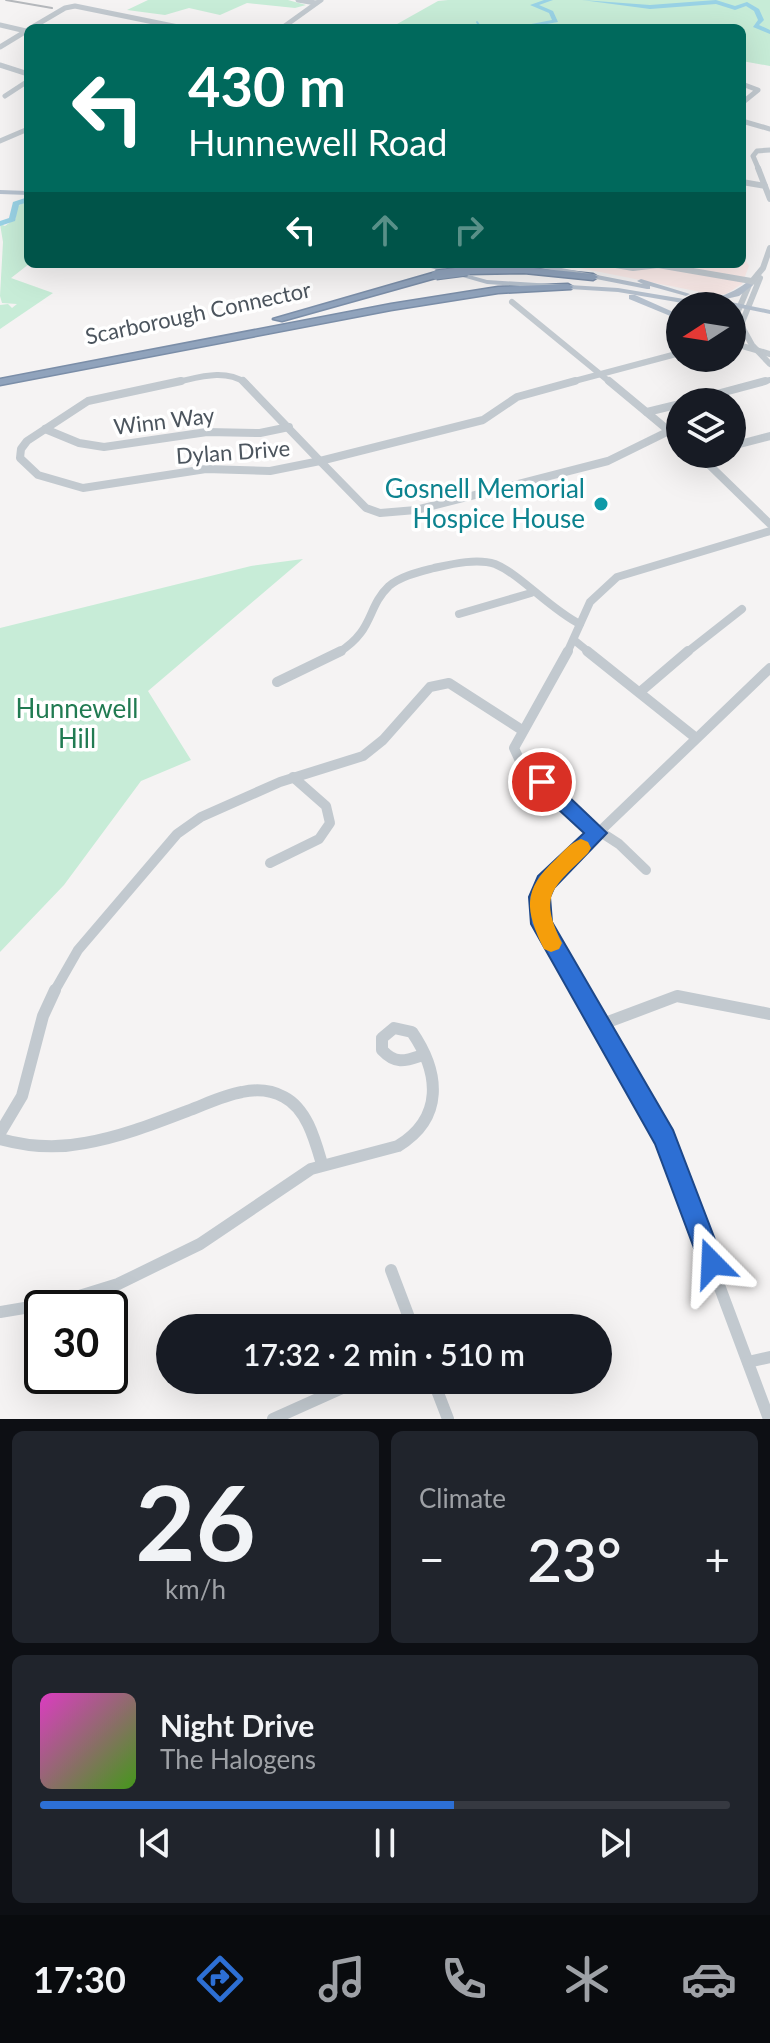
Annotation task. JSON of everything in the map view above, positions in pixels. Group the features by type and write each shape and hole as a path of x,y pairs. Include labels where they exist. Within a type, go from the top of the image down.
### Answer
{"highway":[{"name":"Scarborough Connector","path":"0,374 261,322 436,275 515,270 593,277"},
{"name":"Scarborough Connector","path":"0,382 391,307 489,291 568,287"}],"main road":[{"path":"0,192 24,193"},
{"path":"436,268 487,282 585,288 666,298"},
{"path":"549,268 675,292"},
{"path":"568,268 679,292"},
{"path":"737,292 753,283"},
{"path":"585,288 634,298 666,312"},
{"path":"746,310 770,314"}],"street":[{"path":"298,0 318,2"},
{"path":"288,24 318,2"},
{"path":"40,24 72,6 163,24"},
{"path":"0,25 24,29"},
{"path":"0,47 24,33"},
{"path":"0,65 24,73"},
{"path":"5,96 24,84"},
{"path":"746,86 758,90 746,100"},
{"path":"746,122 767,128 770,122"},
{"path":"0,141 24,131"},
{"path":"768,193 753,155 759,150 770,150"},
{"path":"760,171 769,172"},
{"path":"746,184 768,193"},
{"path":"746,298 770,248"},
{"path":"676,268 753,283"},
{"path":"760,271 770,272"},
{"path":"512,302 666,428"},
{"path":"747,338 770,364"},
{"path":"746,347 770,354"},
{"path":"320,462 483,420 514,398 666,357"},
{"name":"Dylan Drive","path":"217,374 233,375 246,383 320,462 270,471 192,470 83,488 63,484 32,471 21,462 20,454 23,445 79,404 102,396 217,374"},
{"path":"740,388 770,380"},
{"path":"647,412 666,407"},
{"name":"Winn Way","path":"45,429 89,446 104,447 207,432 260,433 289,427"},
{"path":"320,462 366,508 397,513 615,459 666,433"},
{"path":"746,442 770,436"},
{"path":"714,468 770,524"},
{"path":"646,870 619,844 598,832 518,760 514,748 574,640 592,599 614,578 770,531"},
{"path":"277,682 358,638 389,586 405,577 485,561 501,568 531,593 580,624"},
{"path":"459,614 531,593"},
{"path":"724,607 732,615"},
{"path":"640,692 742,609"},
{"path":"574,640 696,738"},
{"path":"769,1419 664,1138 544,930 538,911 539,897 546,882 770,668"},
{"path":"289,676 297,684"},
{"path":"0,1133 26,1086 48,1004 78,950 188,825 293,777 342,765 363,756 383,740 430,687 438,683 449,683 522,730"},
{"path":"270,863 319,839 330,823 326,806 293,777"},
{"path":"600,1025 677,996 770,1014"},
{"path":"0,1312 52,1304 141,1275 210,1238 295,1178 322,1164 391,1150 408,1141 421,1129 432,1110 435,1093 423,1055"},
{"path":"0,1139 28,1148 79,1147 239,1092 260,1089 278,1093 299,1107 322,1164"},
{"path":"391,1270 408,1314"},
{"path":"748,1362 770,1357"},
{"path":"273,1419 329,1394"},
{"path":"438,1394 448,1419"}],"shaded area":[{"path":"746,261 749,266 742,284 729,292 701,292 579,268 746,268"}],"green space":[{"path":"148,0 288,0 306,5 295,8 247,3 220,15 189,8 165,15 127,10"},
{"path":"770,0 770,66 746,62 746,24 397,24 438,1"},
{"path":"24,202 24,268 11,278 53,293 0,329 0,305 8,304 12,308 17,304 2,303 0,296 3,242 0,224 5,226 16,218 15,208"},
{"name":"Hunnewell Hill","path":"303,559 148,691 191,760 141,781 64,885 0,952 0,628 251,566"}],"waterway":[{"path":"538,24 556,21 551,12 533,5 550,0"},
{"path":"585,0 650,7 716,2 735,8 747,4 757,10 761,20 755,26 770,32"},
{"path":"0,224 12,219 16,204 24,201"}],"railway":[{"path":"6,0 52,8"}],"slow traffic":[{"path":"551,943 539,918 541,893 549,878 581,848"}],"place":[{"name":"Gosnell Memorial Hospice House","path":"601,504"}],"route":[{"path":"542,782 597,833 546,882 539,897 541,924 664,1138 712,1263"}]}
